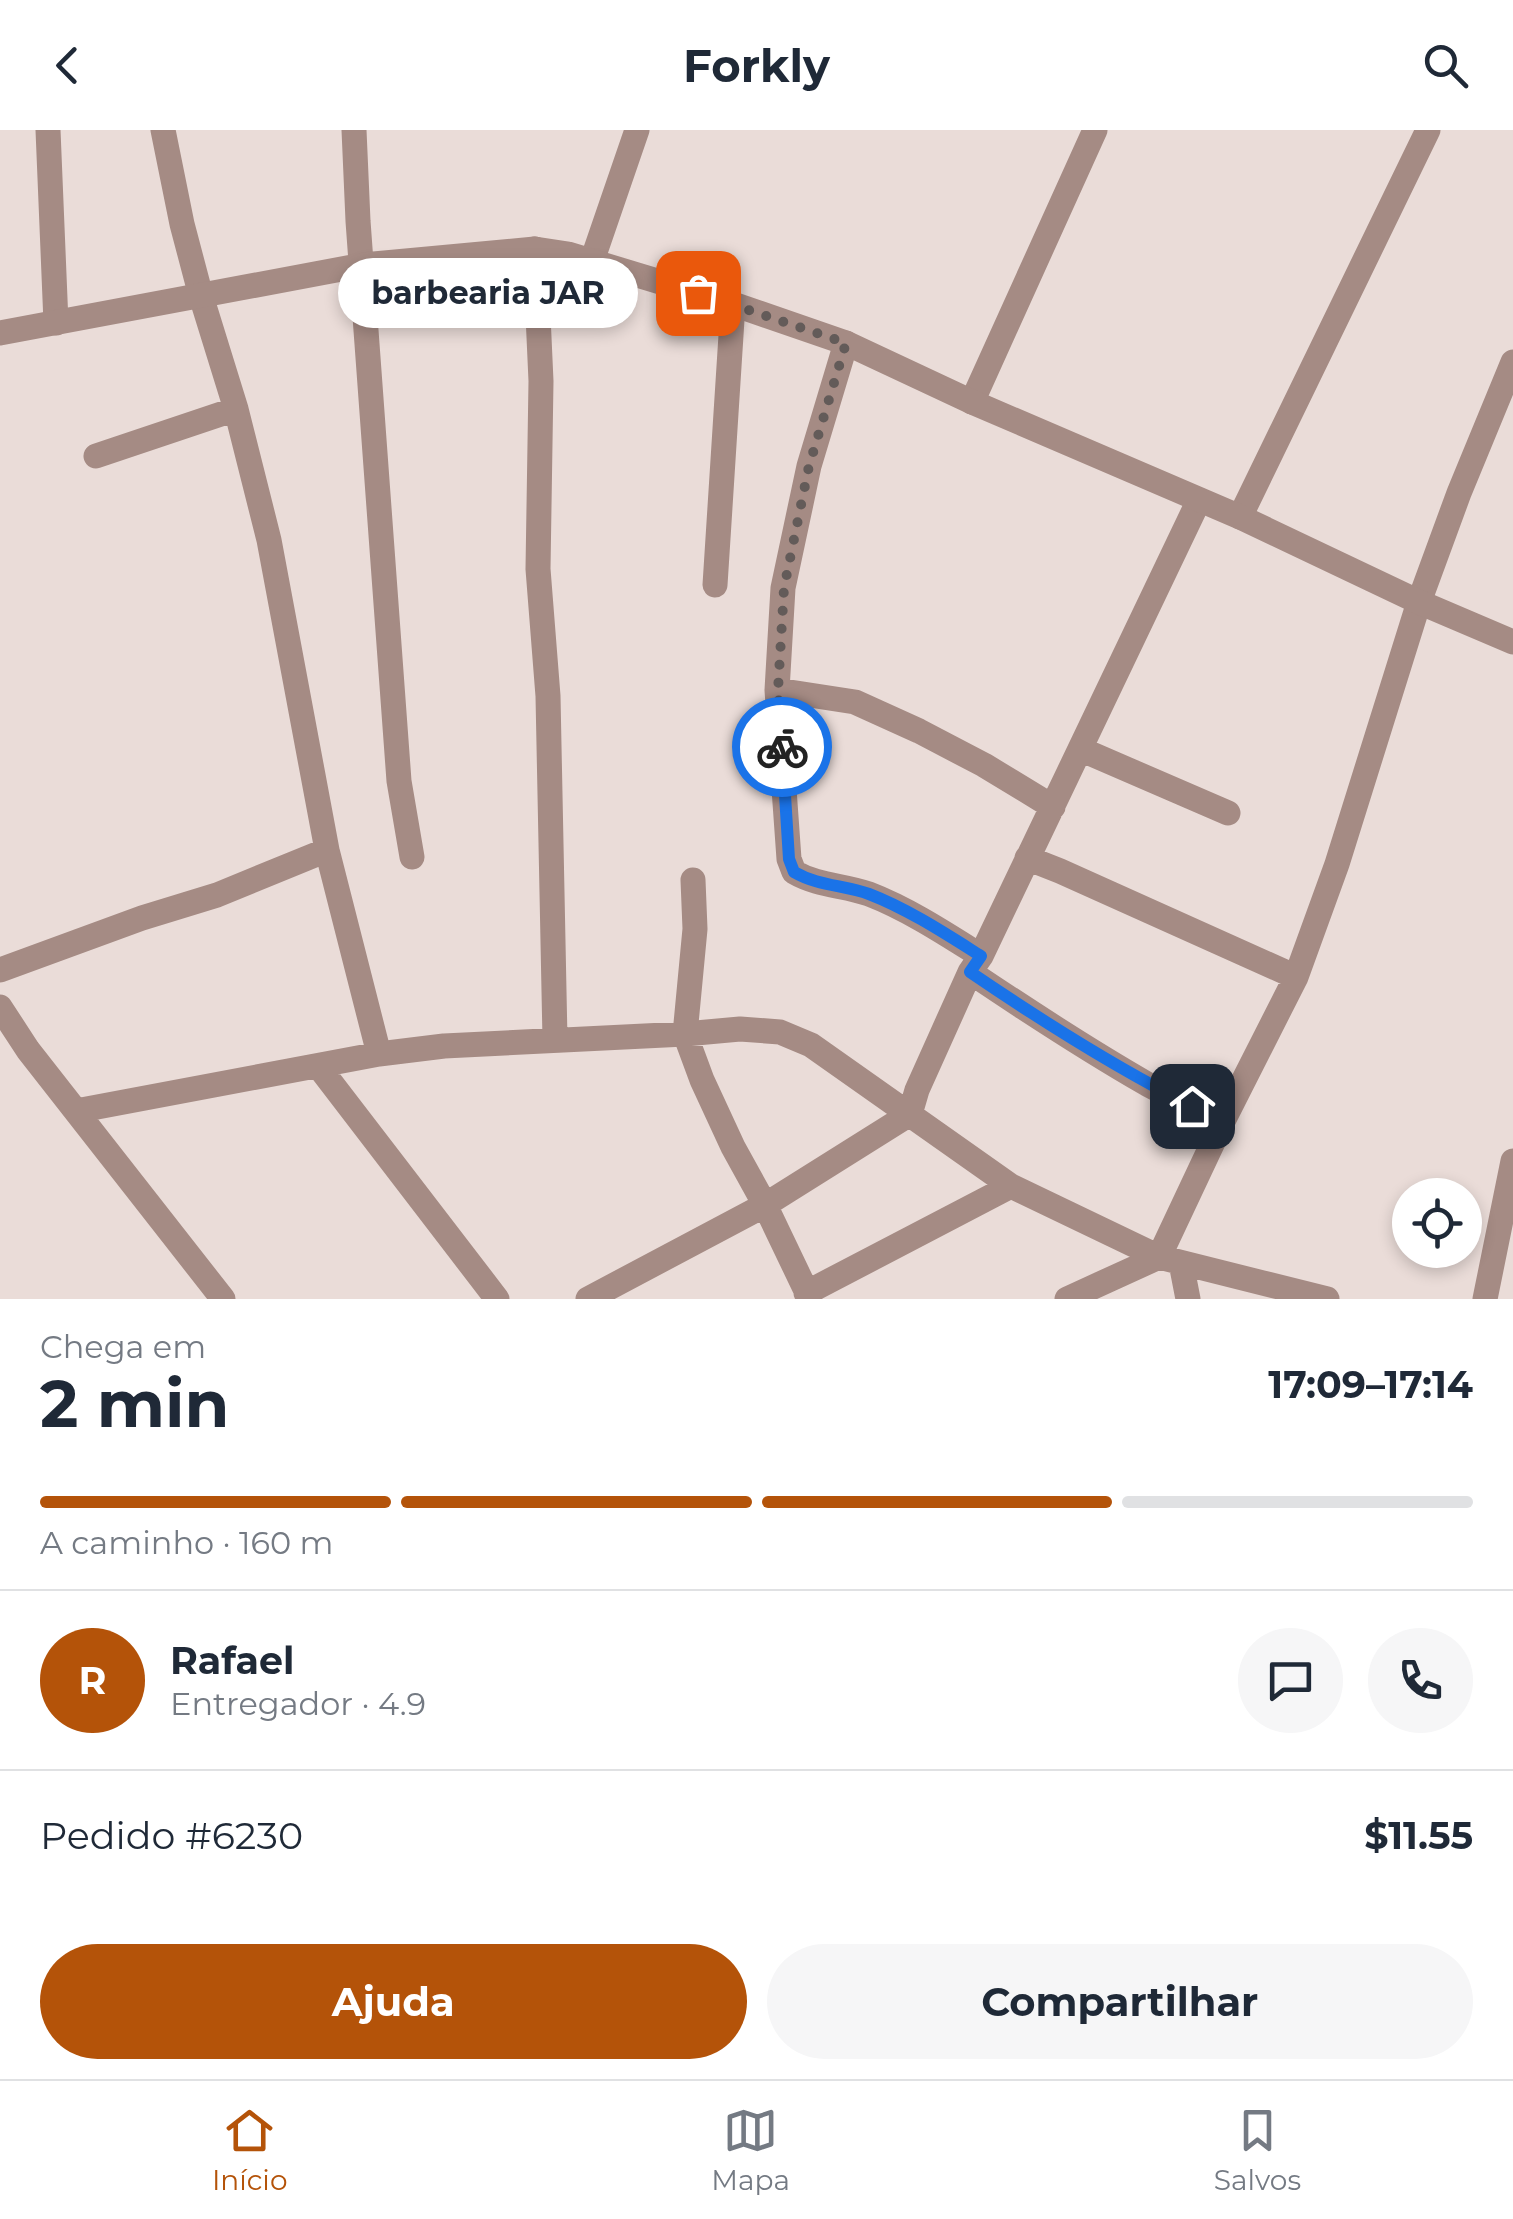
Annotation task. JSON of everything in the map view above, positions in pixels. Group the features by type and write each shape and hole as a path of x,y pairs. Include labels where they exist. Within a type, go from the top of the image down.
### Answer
{"street":[{"path":"48,130 56,323"},
{"path":"162,130 182,224 236,408 269,540 326,850 379,1054"},
{"path":"354,130 399,781 412,857"},
{"path":"592,261 637,130"},
{"path":"972,402 1095,130"},
{"path":"1240,517 1428,130"},
{"path":"0,334 363,265 535,249 568,254 846,343 1513,642"},
{"path":"535,249 541,381 538,569 548,696 555,1040"},
{"path":"715,586 733,304"},
{"path":"846,343 809,466 784,588 778,690 789,859 794,872 808,881 868,894 939,930 1059,1032 1150,1086 1223,1121"},
{"path":"1188,1299 1170,1260 1223,1121 1296,977 1342,847 1419,602 1513,362"},
{"path":"96,456 236,408"},
{"path":"588,1299 765,1205 910,1114 917,1090 976,964 1198,500"},
{"path":"778,690 855,702 919,730 1053,807"},
{"path":"1080,749 1228,814"},
{"path":"0,970 217,895 326,850"},
{"path":"1027,858 1296,977"},
{"path":"693,880 694,928 685,1034 733,1147 808,1296 1011,1186"},
{"path":"0,1007 28,1050 223,1299"},
{"path":"76,1110 379,1054 444,1046 740,1029 780,1032 811,1045 1011,1186 1170,1260 1327,1299"},
{"path":"319,1067 496,1299"},
{"path":"1486,1299 1513,1161"},
{"path":"1068,1299 1170,1260"}],"way so far":[{"path":"698,293 846,343 809,466 784,588 778,690 782,747"}],"place":[{"name":"barbearia JAR","path":"698,293"}],"route":[{"path":"782,747 789,859 794,872 808,881 868,894 939,930 981,956 970,972 1059,1032 1192,1106"}]}
